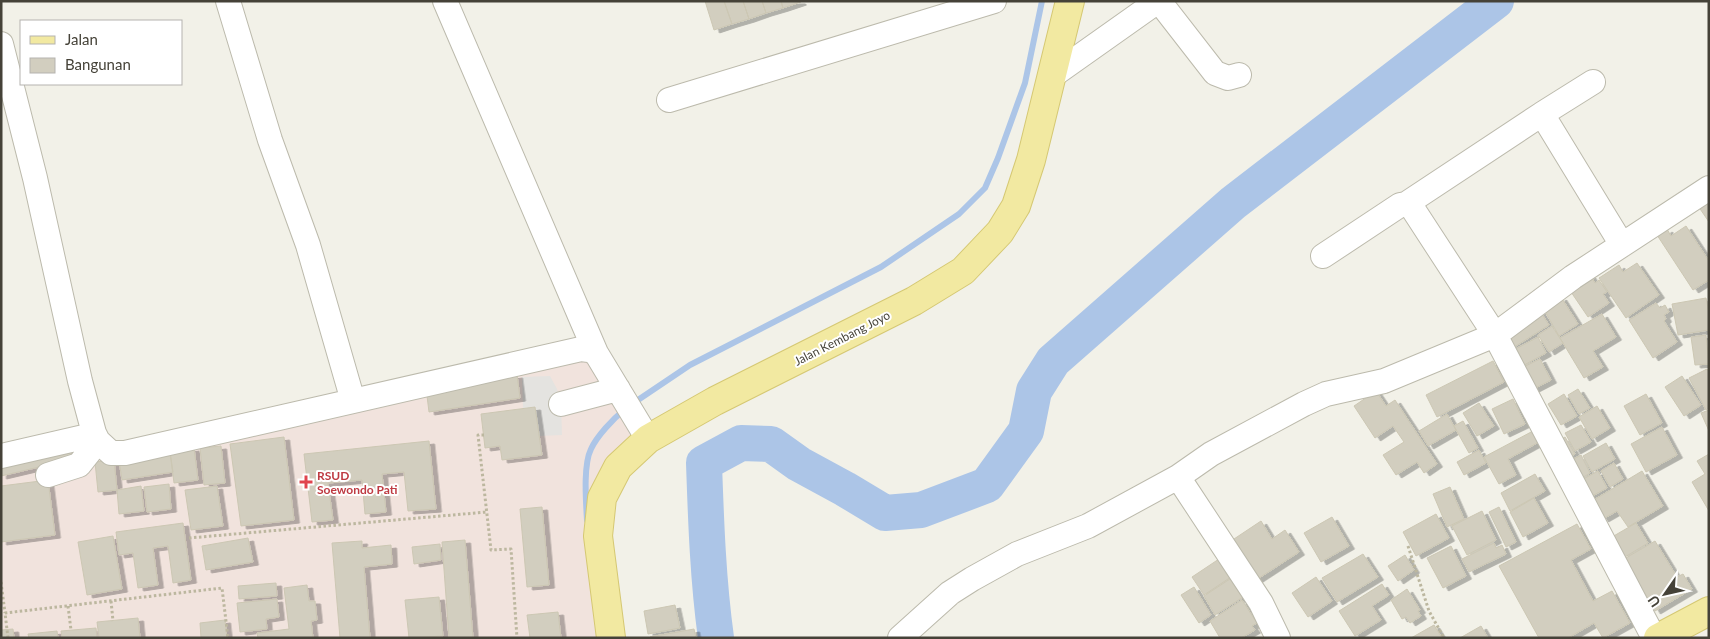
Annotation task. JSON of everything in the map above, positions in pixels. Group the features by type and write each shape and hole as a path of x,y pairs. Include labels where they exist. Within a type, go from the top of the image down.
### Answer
{"main road":[{"name":"Jalan Kembang Joyo","path":"611,638 598,536 602,498 618,466 648,439 715,402 914,301 963,271 1000,232 1016,206 1031,160 1070,1"},
{"path":"1658,638 1709,611"}],"street":[{"path":"228,1 270,140 308,245 353,402"},
{"path":"445,1 596,353 648,439"},
{"path":"669,100 994,1"},
{"path":"1052,76 1159,1 1215,72 1228,78 1239,75"},
{"path":"1,44 35,178 80,381 93,428 91,439 79,465 48,475"},
{"path":"1323,256 1593,82"},
{"path":"1542,114 1622,245"},
{"path":"900,638 950,593 972,579 1017,554 1088,526 1178,477 1211,454 1312,400 1326,394 1384,381 1495,335 1573,277 1709,188"},
{"path":"1406,204 1414,209 1495,335 1654,638"},
{"path":"1,456 91,439 111,453 125,453 581,349 596,353"},
{"path":"561,404 618,389"},
{"path":"1178,477 1261,602 1278,638"}],"path":[{"path":"484,435 478,435 492,550 511,549 517,638"},
{"path":"189,538 487,512"},
{"path":"1408,546 1429,611 1444,638"},
{"path":"1,582 8,638"},
{"path":"5,613 222,588 228,638"},
{"path":"111,601 113,621"},
{"path":"68,606 72,630"}],"shaded area":[{"name":"RSUD Soewondo Pati","path":"581,349 648,439 602,498 611,638 1,638 1,444 104,448"},
{"path":"550,376 557,389 561,404 562,435 539,436 535,407 523,409 522,377"}],"building":[{"path":"705,1 724,1 732,24 714,30"},
{"path":"724,1 743,1 749,19 732,24"},
{"path":"743,1 762,1 766,13 749,19"},
{"path":"762,1 781,1 783,8 766,13"},
{"path":"781,1 800,1 801,2 783,8"},
{"path":"1709,193 1709,222 1694,200"},
{"path":"1686,226 1709,261 1709,280 1693,290 1657,235 1667,229 1671,236"},
{"path":"1637,263 1659,295 1626,318 1599,278 1619,265 1623,272"},
{"path":"1590,275 1595,283 1599,280 1607,292 1603,294 1609,303 1588,317 1569,289"},
{"path":"1561,297 1578,324 1559,336 1543,308"},
{"path":"1706,298 1709,312 1709,330 1678,335 1672,304"},
{"path":"1656,303 1660,308 1665,305 1669,312 1664,315 1666,319 1664,321 1677,342 1653,358 1629,320"},
{"path":"1540,311 1549,325 1508,351 1498,336"},
{"path":"1602,314 1616,337 1593,351 1603,367 1584,378 1560,338"},
{"path":"1552,326 1563,343 1549,352 1538,335"},
{"path":"1706,335 1709,364 1695,365 1691,337"},
{"path":"1538,337 1546,353 1517,369 1508,353"},
{"path":"1540,359 1551,380 1526,393 1515,371"},
{"path":"1493,361 1504,382 1437,417 1426,395"},
{"path":"1707,369 1709,372 1709,408 1706,410 1689,378"},
{"path":"517,375 520,398 429,412 426,388"},
{"path":"1682,376 1701,405 1684,416 1665,387"},
{"path":"1578,389 1590,408 1579,414 1568,395"},
{"path":"1376,391 1386,406 1395,400 1437,464 1424,473 1417,462 1396,475 1383,455 1404,442 1393,426 1375,438 1354,406"},
{"path":"1564,394 1577,416 1561,425 1548,404"},
{"path":"1646,394 1662,423 1640,435 1624,406"},
{"path":"1513,399 1525,424 1504,434 1492,409"},
{"path":"1479,403 1494,426 1477,436 1463,413"},
{"path":"1597,406 1610,428 1592,439 1579,417"},
{"path":"535,407 542,455 502,460 500,446 485,448 481,414"},
{"path":"1709,410 1709,431 1701,413"},
{"path":"1447,414 1456,430 1428,446 1419,431"},
{"path":"1463,421 1478,448 1469,453 1454,426"},
{"path":"1581,425 1591,442 1575,451 1565,433"},
{"path":"1662,427 1677,455 1646,472 1631,444"},
{"path":"1533,431 1539,442 1508,459 1516,475 1499,484 1484,457"},
{"path":"284,437 294,520 241,526 230,444"},
{"path":"1565,437 1575,454 1562,461 1553,444"},
{"path":"429,441 436,509 408,511 404,472 382,474 386,512 365,514 362,480 328,483 333,520 312,522 304,454"},
{"path":"1606,443 1615,459 1592,472 1583,456"},
{"path":"69,446 73,459 1,476 1,463"},
{"path":"221,446 225,483 204,485 200,448"},
{"path":"194,448 198,480 174,483 170,452"},
{"path":"1479,450 1486,463 1464,475 1457,462"},
{"path":"170,452 173,472 122,480 119,460"},
{"path":"1709,454 1709,511 1692,482 1705,474 1697,461"},
{"path":"1581,455 1590,473 1574,483 1564,464"},
{"path":"114,460 117,490 98,492 95,462"},
{"path":"1614,463 1623,479 1610,487 1601,471"},
{"path":"1598,471 1607,488 1583,501 1574,484"},
{"path":"1642,471 1663,506 1628,527 1617,511 1603,519 1592,501"},
{"path":"1535,474 1545,491 1510,511 1501,493"},
{"path":"48,480 55,535 1,542 1,486"},
{"path":"169,484 171,509 147,512 144,487"},
{"path":"141,486 144,511 119,514 117,490"},
{"path":"217,486 223,526 191,530 185,490"},
{"path":"1450,487 1464,519 1447,527 1433,494"},
{"path":"1534,498 1548,523 1523,537 1510,512"},
{"path":"542,507 549,585 527,587 520,509"},
{"path":"1499,507 1516,542 1506,547 1489,512"},
{"path":"1482,511 1496,540 1467,555 1452,526"},
{"path":"1436,514 1449,538 1416,556 1403,532"},
{"path":"1332,517 1349,546 1321,562 1304,533"},
{"path":"1261,521 1272,539 1285,530 1299,552 1256,580 1231,541"},
{"path":"183,523 191,580 173,583 168,546 153,548 158,585 138,588 133,553 119,555 116,532"},
{"path":"1636,523 1648,543 1625,557 1612,537"},
{"path":"1577,524 1591,549 1571,560 1593,601 1612,591 1630,623 1603,638 1594,623 1568,638 1539,638 1499,566"},
{"path":"113,536 122,589 87,595 78,542"},
{"path":"248,538 253,562 206,570 202,546"},
{"path":"465,540 473,638 449,638 442,542"},
{"path":"362,541 362,548 391,545 392,564 364,567 370,638 340,638 332,543"},
{"path":"1655,541 1677,577 1683,574 1692,589 1655,611 1624,559"},
{"path":"1494,543 1496,548 1502,545 1506,554 1469,572 1462,559"},
{"path":"440,544 441,560 414,564 412,547"},
{"path":"1451,546 1466,576 1443,588 1427,558"},
{"path":"1363,554 1378,577 1337,602 1322,578"},
{"path":"1405,555 1414,570 1398,581 1388,566"},
{"path":"1222,557 1234,575 1204,595 1192,577"},
{"path":"1236,575 1248,594 1215,615 1204,596"},
{"path":"1316,577 1332,601 1308,617 1292,593"},
{"path":"276,583 277,596 239,599 238,586"},
{"path":"1382,584 1389,595 1372,606 1381,620 1355,636 1339,611"},
{"path":"307,585 309,601 315,601 317,620 311,621 313,638 258,638 257,633 289,629 284,588"},
{"path":"1194,587 1211,615 1199,623 1181,595"},
{"path":"1407,589 1420,610 1418,611 1421,616 1410,623 1406,617 1402,619 1391,600"},
{"path":"439,597 443,636 409,638 405,600"},
{"path":"277,599 279,617 266,619 267,629 240,632 237,603"},
{"path":"1242,600 1257,623 1252,626 1255,630 1241,638 1220,638 1210,621"},
{"path":"675,605 680,628 648,634 644,611"},
{"path":"558,612 561,638 530,638 527,615"},
{"path":"138,618 140,638 99,638 97,622"},
{"path":"225,620 227,638 201,638 200,623"},
{"path":"1434,625 1442,638 1411,638"},
{"path":"1481,626 1488,638 1460,638"},
{"path":"96,628 97,638 62,638 61,631"},
{"path":"13,629 14,638 1,638 1,630"},
{"path":"694,629 696,638 650,637"},
{"path":"57,631 58,638 29,638 28,634"}],"waterway":[{"path":"632,404 690,365 881,267 959,214 985,188 998,158 1025,83 1042,1"},
{"path":"716,638 709,573 704,463 741,443 771,444 799,464 885,513 921,510 987,485 1026,431 1034,391 1053,361 1233,203 1496,1"},
{"path":"587,520 586,484 588,456 601,433 624,410"}],"place":[{"name":"RSUD Soewondo Pati","path":"306,482"}]}
